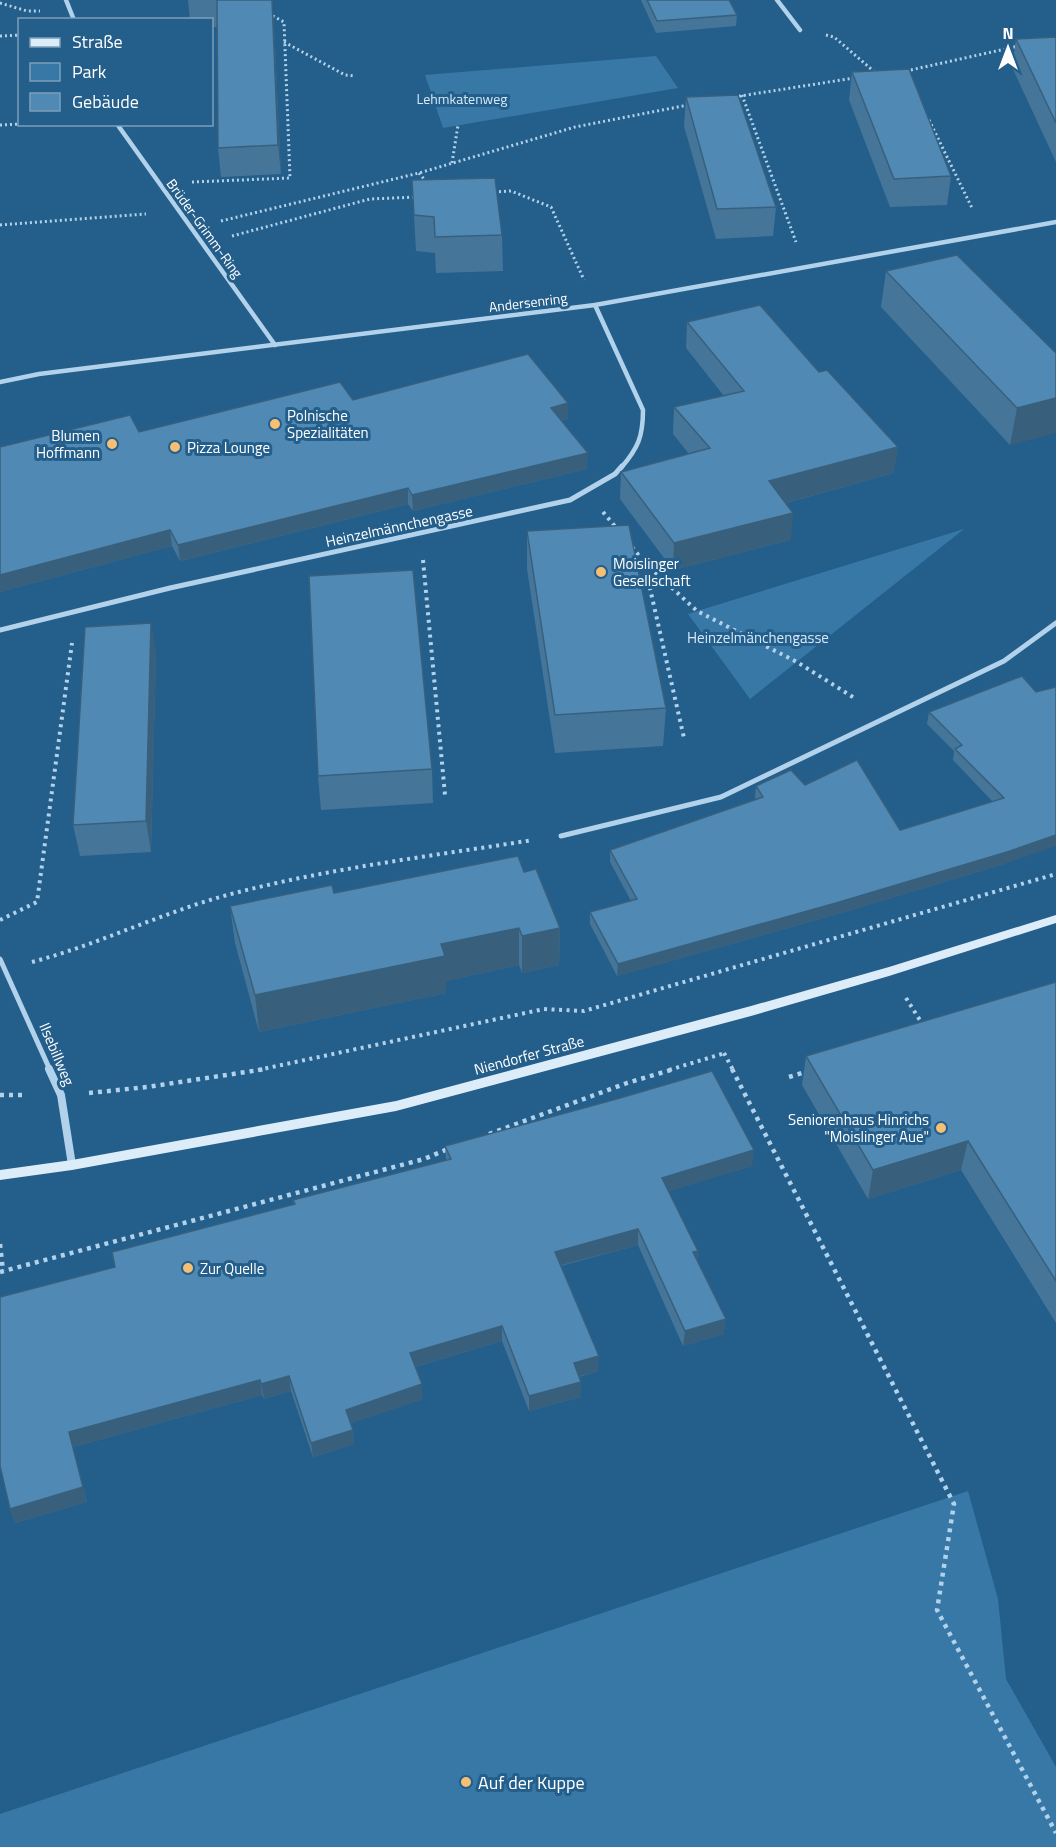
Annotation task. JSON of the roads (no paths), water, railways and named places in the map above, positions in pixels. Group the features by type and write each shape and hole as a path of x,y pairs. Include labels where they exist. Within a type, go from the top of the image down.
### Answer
{"main road":[{"name":"Niendorfer Straße","path":"0,1175 72,1165 396,1106 708,1023 890,971 1056,919"}],"street":[{"path":"66,0 74,18"},
{"path":"777,0 800,30"},
{"name":"Brüder-Grimm-Ring","path":"118,126 275,345"},
{"name":"Andersenring","path":"0,382 39,374 595,305 1056,222"},
{"name":"Heinzelmännchengasse","path":"0,630 170,588 570,500 615,474 636,450 643,429 643,410 595,305"},
{"path":"561,836 721,797 1004,661 1056,623"},
{"name":"Ilsebillweg","path":"0,959 61,1095 72,1165"}],"place":[{"name":"Polnische Spezialitäten","path":"275,424"},
{"name":"Blumen Hoffmann","path":"112,444"},
{"name":"Pizza Lounge","path":"175,447"},
{"name":"Moislinger Gesellschaft","path":"601,572"},
{"name":"Seniorenhaus Hinrichs \"Moislinger Aue\"","path":"941,1128"},
{"name":"Zur Quelle","path":"188,1268"},
{"name":"Auf der Kuppe","path":"466,1782"}],"park label":[{"name":"Lehmkatenweg","path":"462,98"},
{"name":"Heinzelmänchengasse","path":"758,637"}]}
